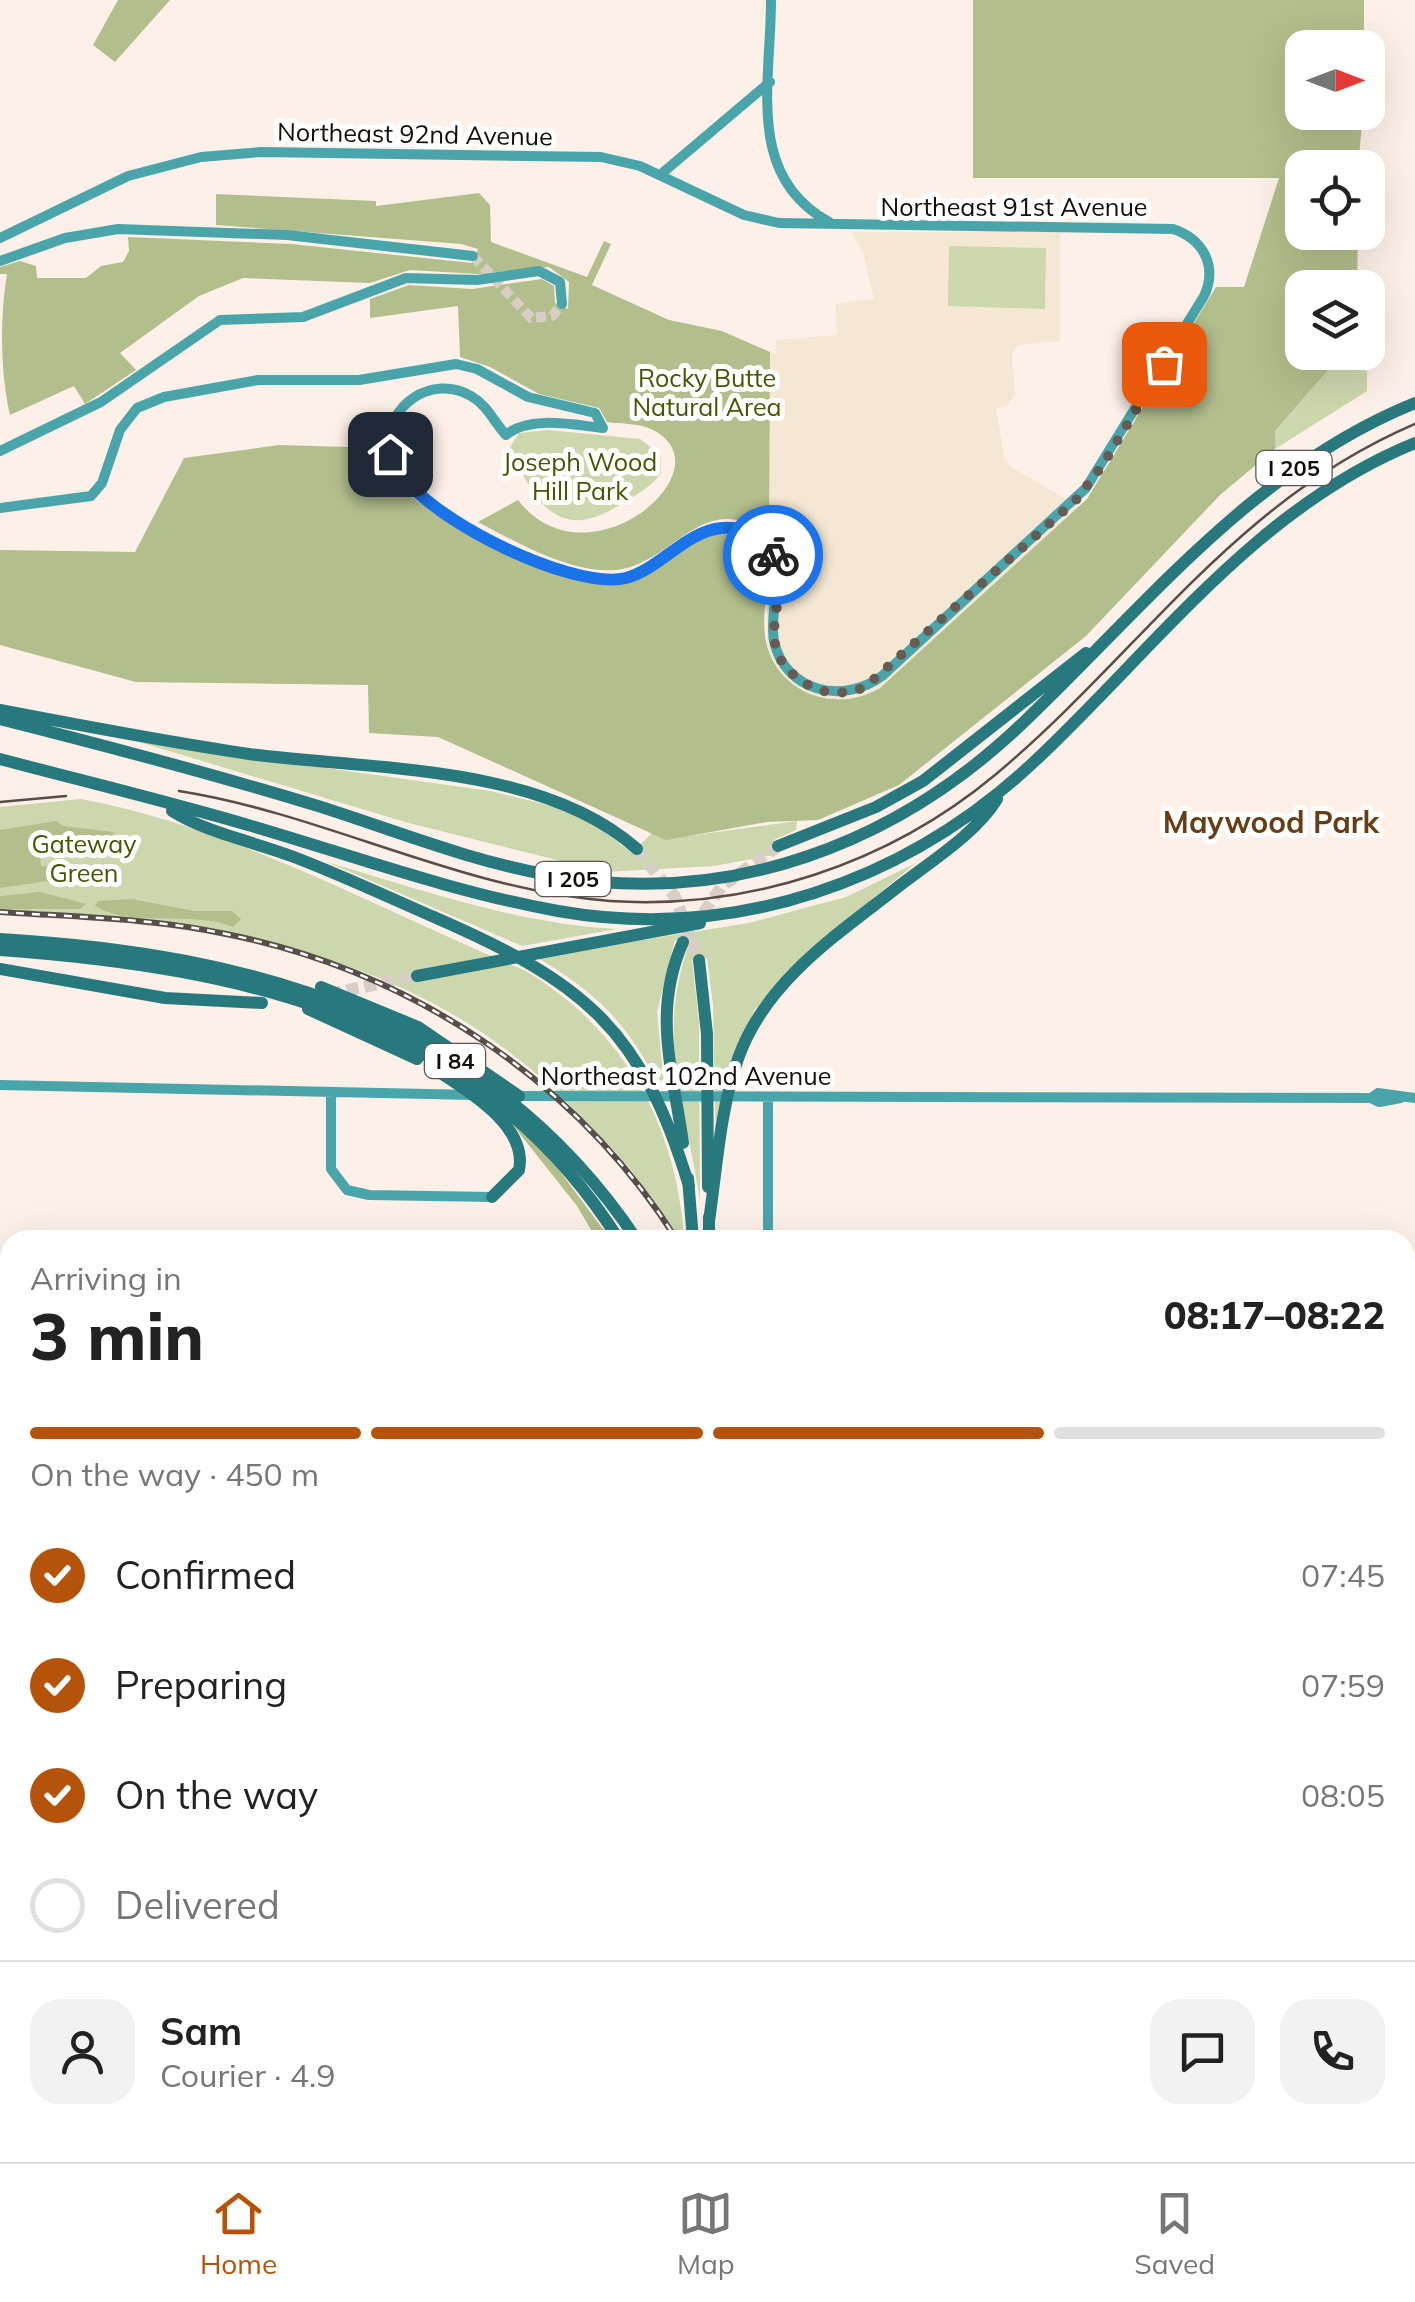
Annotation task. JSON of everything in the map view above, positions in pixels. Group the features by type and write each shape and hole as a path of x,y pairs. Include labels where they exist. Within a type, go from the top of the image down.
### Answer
{"highway":[{"name":"I 205","path":"0,719 190,768 518,868 595,882 683,883 797,862 891,822 976,766 1262,491 1339,439 1415,402"},
{"name":"I 205","path":"0,759 514,902 616,918 717,916 798,900 859,878 931,841 1002,791 1224,570 1280,520 1346,477 1415,443"},
{"path":"778,846 907,791 953,760 1080,655 1094,651"},
{"path":"0,710 211,748 524,790 584,811 637,849"},
{"path":"708,1222 731,1082 745,1040 768,1003 804,963 990,811 1002,791"},
{"path":"160,802 178,815 302,860 493,943 570,988 610,1026 648,1076 667,1116 689,1186"},
{"path":"417,976 536,950 698,924 717,916"},
{"name":"I 84","path":"0,939 141,951 218,965 360,1010 457,1062 501,1092 557,1142 629,1230"},
{"path":"683,942 670,977 664,1030 692,1230"},
{"name":"I 84","path":"0,950 134,962 285,995 389,1035 471,1082 537,1135 570,1170 612,1230"},
{"path":"700,960 708,1034 708,1230"},
{"path":"218,965 237,963 330,990 418,1027 519,1096"},
{"path":"0,970 165,998 262,1003"},
{"path":"285,995 417,1059 498,1118 516,1140 520,1163 511,1182 492,1197"}],"street":[{"path":"771,0 771,150 780,178 806,208 834,225"},
{"path":"660,174 770,82"},
{"name":"Northeast 92nd Avenue","path":"0,238 118,180 227,154 582,156 618,160 660,174 762,220 834,225"},
{"name":"Northeast 91st Avenue","path":"590,427 524,426 506,435 471,396 440,388 420,394 402,408 392,426 389,448 400,478 436,506 508,548 590,576 614,579 636,574 718,528 754,535 770,550 779,571 773,634 782,662 812,688 838,693 859,690 882,676 1086,488 1208,287 1208,260 1192,238 1161,228 834,225"},
{"path":"0,262 66,238 118,230 287,236 473,256"},
{"path":"0,451 101,402 193,335 226,318 297,318 400,278 477,280 539,271 560,282 562,304"},
{"path":"0,508 87,498 99,489 120,430 137,408 164,397 258,380 359,380 456,364 478,369 521,394 595,413 602,428 590,427 590,417 580,411"},
{"name":"Northeast 102nd Avenue","path":"0,1085 752,1099 933,1094 1372,1098 1380,1093 1415,1098"},
{"path":"331,1093 330,1163 340,1184 369,1195 492,1197"},
{"path":"768,1099 768,1230"}],"shaded area":[{"path":"851,232 1060,232 1060,341 1018,345 1012,355 1015,395 1007,406 996,408 1004,456 1011,467 1068,500 1077,510 887,683 871,693 841,701 819,698 791,683 776,667 767,645 770,352 776,354 776,340 837,335 835,304 874,299 863,252"}],"green space":[{"path":"118,0 170,0 115,62 93,45"},
{"path":"973,0 1364,0 1364,30 1285,30 1285,130 1361,130 1360,150 1285,150 1285,250 1358,250 1357,270 1285,270 1285,370 1328,370 1275,431 1275,449 1220,495 1086,636 899,785 818,820 767,822 666,840 438,737 369,733 368,685 136,682 0,645 0,550 135,552 184,458 279,445 383,448 397,483 439,516 504,550 573,576 624,583 650,573 700,540 726,534 746,539 768,563 766,642 783,675 811,694 828,699 863,696 880,688 1087,499 1216,287 1244,287 1279,178 973,178"},
{"name":"Rocky Butte Natural Area","path":"479,193 490,205 491,242 587,277 604,241 611,244 592,285 669,320 722,331 770,352 769,537 746,523 726,519 707,523 636,565 599,570 544,555 478,522 518,500 547,524 579,533 611,528 640,513 662,493 674,470 672,448 653,430 607,422 599,408 539,394 490,367 460,357 458,306 370,318 370,299 409,285 472,289 542,279 554,286 555,303 568,309 569,282 549,267 477,274 410,270 370,283 243,278 199,296 120,353 136,370 85,404 74,386 10,415 2,344 7,274 0,274 0,267 20,261 36,266 37,278 86,278 101,266 123,262 129,251 128,237 291,244 472,263 478,249 461,244 216,225 216,194 376,201 376,206"},
{"path":"949,246 1046,248 1045,309 948,306"},
{"path":"1328,370 1367,371 1367,391 1275,449 1275,431"},
{"name":"Joseph Wood Hill Park","path":"548,430 640,439 661,455 661,473 644,489 602,515 566,519 540,501 510,447 519,433"},
{"path":"139,742 491,791 580,813 632,853 652,833 666,839 797,821 796,830 774,840 779,854 714,866 605,872 405,822"},
{"name":"Gateway Green","path":"81,799 139,812 251,850 524,970 590,1021 639,1084 670,1158 683,1230 672,1230 621,1158 551,1087 491,1039 427,1000 361,971 292,949 221,933 149,922 0,909 0,807"},
{"path":"56,821 63,826 113,832 120,842 76,853 39,847 41,866 68,868 69,878 0,888 0,830"},
{"path":"327,862 507,913 617,929 522,946"},
{"path":"916,863 803,956 755,1009 725,1078 716,1147 713,1005 707,958 692,960 699,1022 700,1201 674,1043 679,979 689,944 675,940 657,1012 664,1085 660,1087 635,1044 609,1012 577,984 536,957 749,923 846,897"},
{"path":"40,892 86,904 80,909 0,909 0,896"},
{"path":"132,899 194,911 232,911 241,919 233,927 200,920 126,916 95,906 98,901"},
{"path":"498,1106 544,1150 604,1230 591,1230 577,1206"}],"tunnel":[{"path":"473,256 531,318 552,316 562,304"},
{"path":"683,942 722,886 778,846"},
{"path":"637,849 675,897 699,960"},
{"path":"329,994 417,976"}],"tram line":[{"path":"179,791 287,816 447,867 555,894 662,902 765,889 814,875 909,834 995,775 1048,728 1240,537 1292,495 1350,457 1415,424"},
{"path":"0,802 66,796"}],"railway":[{"path":"0,912 142,921 198,929 294,951 360,975 423,1005 483,1041 539,1083 590,1130 636,1182 670,1230"}],"way so far":[{"path":"773,555 780,578 773,634 786,666 794,676 819,690 852,692 865,687 882,676 937,622 1076,500 1102,466 1164,364"}],"district":[{"name":"Maywood Park","path":"1271,823"}],"route":[{"path":"390,454 408,487 461,522 508,548 578,574 602,579 630,577 703,534 722,528 754,535 773,555"}]}
